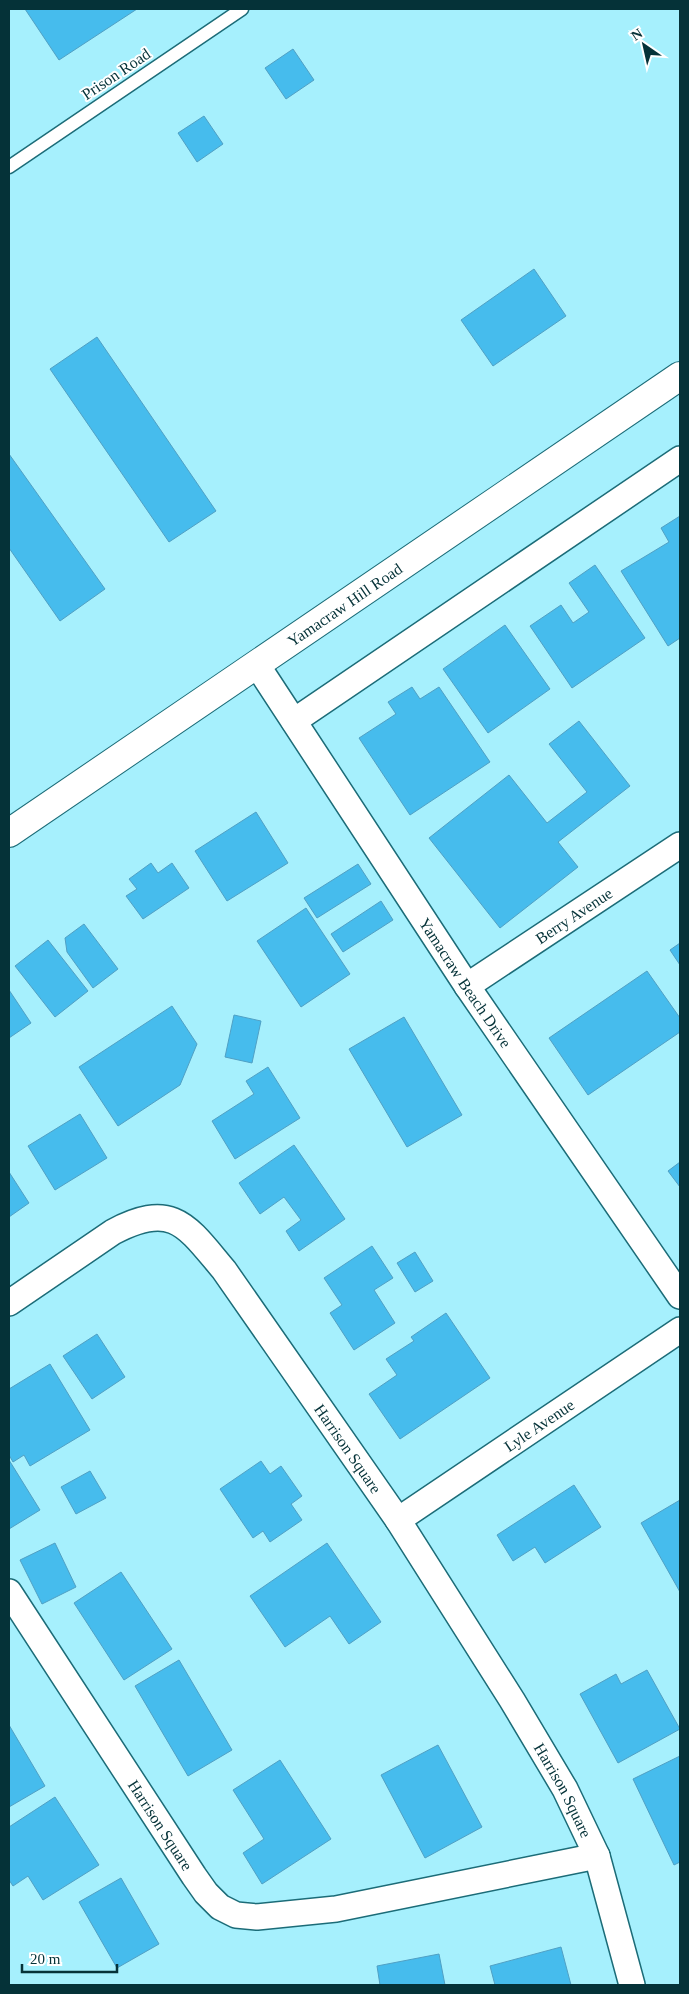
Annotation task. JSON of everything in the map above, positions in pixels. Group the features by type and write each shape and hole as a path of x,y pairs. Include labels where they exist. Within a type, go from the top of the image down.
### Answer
{"main road":[{"name":"Yamacraw Hill Road","path":"9,833 680,376"}],"street":[{"path":"294,721 680,459"},
{"name":"Yamacraw Beach Drive","path":"257,665 467,986 680,1296"},
{"name":"Berry Avenue","path":"467,986 680,845"},
{"name":"Harrison Square","path":"9,1303 130,1222 158,1217 169,1218 178,1222 190,1232 224,1270 398,1520 517,1708 565,1789 597,1856 632,1985"},
{"name":"Lyle Avenue","path":"398,1520 680,1330"},
{"name":"Harrison Square","path":"9,1592 194,1876 206,1893 220,1907 236,1915 257,1917 336,1909 597,1856"}],"lane":[{"name":"Prison Road","path":"9,167 242,9"}],"building":[{"path":"25,9 137,9 59,60"},
{"path":"293,49 314,80 286,99 265,68"},
{"path":"204,116 223,144 197,162 178,133"},
{"path":"534,269 566,316 493,366 461,320"},
{"path":"97,337 216,511 169,542 50,369"},
{"path":"9,454 105,589 60,621 9,548"},
{"path":"680,516 680,638 668,646 621,571 669,542 661,528"},
{"path":"595,565 645,638 572,688 530,626 561,605 573,623 589,612 569,583"},
{"path":"505,625 550,689 488,733 443,669"},
{"path":"412,687 420,699 439,687 490,762 410,815 359,738 396,714 388,702"},
{"path":"579,721 630,786 558,842 578,867 500,928 429,838 509,775 547,823 587,792 549,744"},
{"path":"256,812 288,863 227,901 195,851"},
{"path":"151,863 158,873 172,863 189,888 143,919 126,896 137,889 129,879"},
{"path":"358,864 371,884 317,918 304,898"},
{"path":"381,901 393,920 343,952 331,934"},
{"path":"306,908 350,974 301,1007 257,941"},
{"path":"84,924 118,969 93,988 67,952 65,938"},
{"path":"48,940 88,991 55,1017 15,966"},
{"path":"680,943 680,965 670,950"},
{"path":"647,971 680,1018 680,1032 588,1095 549,1038"},
{"path":"9,990 31,1023 9,1038"},
{"path":"172,1006 197,1044 180,1085 118,1126 79,1067"},
{"path":"234,1015 261,1021 252,1063 225,1057"},
{"path":"404,1017 462,1115 407,1147 349,1049"},
{"path":"268,1067 300,1118 235,1159 212,1121 254,1094 246,1081"},
{"path":"80,1114 107,1158 55,1190 28,1146"},
{"path":"294,1145 345,1219 299,1251 286,1231 301,1220 284,1197 260,1214 239,1183"},
{"path":"680,1162 680,1187 668,1171"},
{"path":"9,1172 29,1203 9,1217"},
{"path":"372,1246 393,1278 374,1290 395,1323 354,1350 330,1313 342,1305 324,1278"},
{"path":"415,1252 433,1281 415,1292 397,1263"},
{"path":"446,1313 490,1378 400,1439 369,1394 397,1375 386,1359 414,1341 411,1337"},
{"path":"97,1334 125,1377 92,1399 63,1356"},
{"path":"50,1364 90,1430 30,1466 24,1455 13,1462 9,1455 9,1389"},
{"path":"9,1460 40,1510 9,1529"},
{"path":"261,1461 270,1474 281,1466 302,1496 291,1504 302,1520 270,1542 263,1531 253,1538 220,1489"},
{"path":"90,1471 106,1498 76,1514 61,1487"},
{"path":"574,1485 601,1527 545,1563 535,1547 513,1561 497,1535"},
{"path":"680,1500 680,1592 641,1523"},
{"path":"55,1543 76,1587 42,1604 20,1560"},
{"path":"327,1543 381,1622 349,1644 330,1616 285,1647 250,1596"},
{"path":"121,1572 172,1649 124,1680 74,1603"},
{"path":"179,1660 232,1750 188,1776 135,1686"},
{"path":"647,1670 680,1729 618,1763 580,1694 616,1674 621,1684"},
{"path":"9,1725 45,1786 9,1807"},
{"path":"438,1745 482,1827 425,1858 381,1775"},
{"path":"680,1756 680,1862 674,1865 633,1779"},
{"path":"280,1760 331,1839 262,1884 243,1853 264,1839 233,1790"},
{"path":"55,1797 99,1865 43,1900 28,1876 13,1886 9,1880 9,1827"},
{"path":"121,1878 159,1944 117,1968 79,1902"},
{"path":"561,1947 571,1985 495,1985 490,1966"},
{"path":"439,1954 445,1985 380,1985 377,1966"}]}
